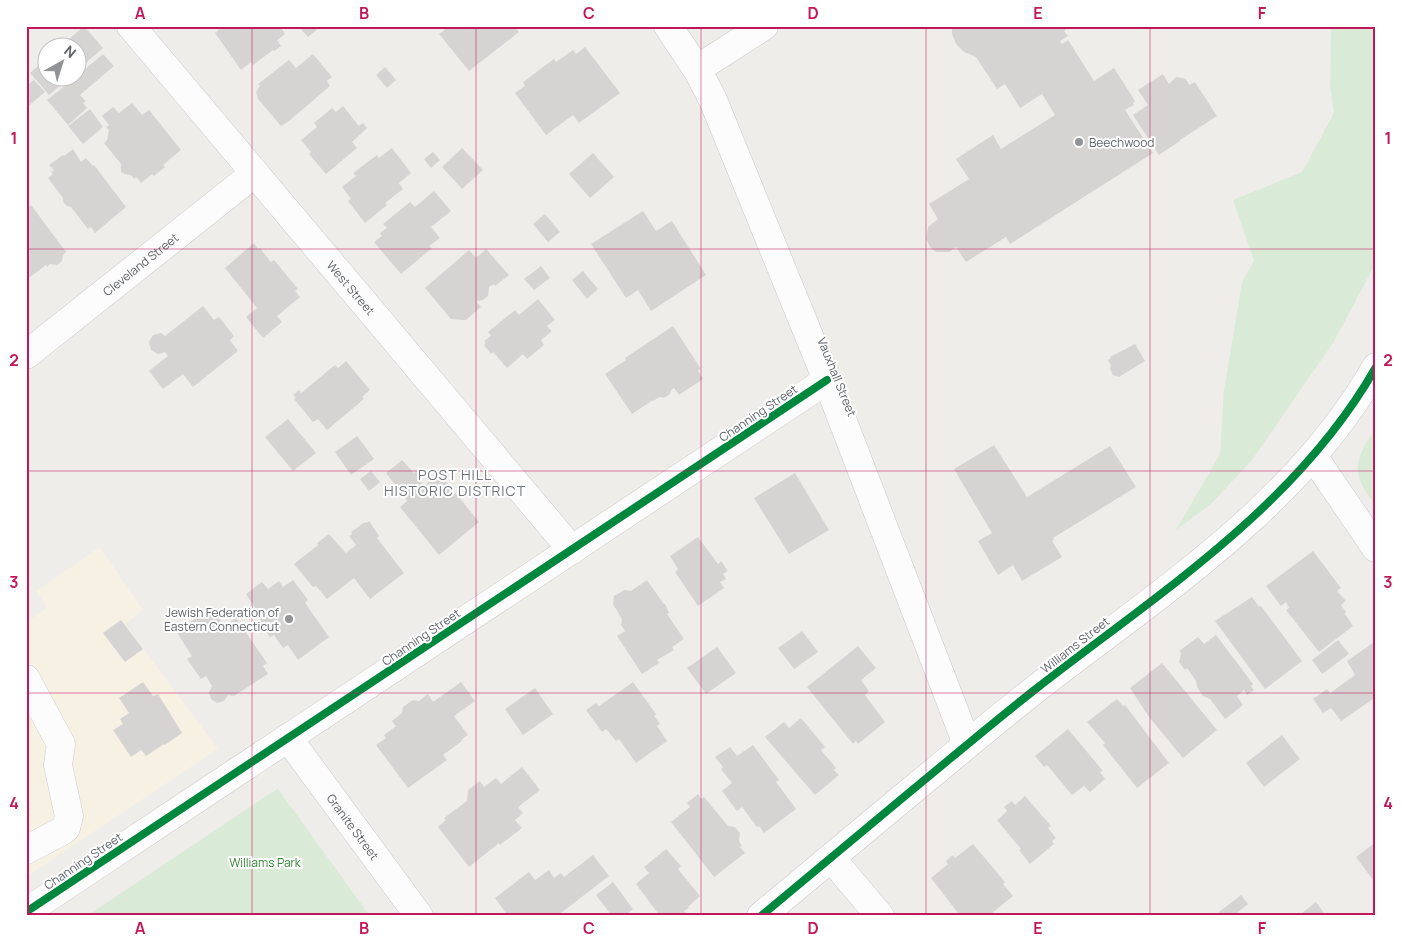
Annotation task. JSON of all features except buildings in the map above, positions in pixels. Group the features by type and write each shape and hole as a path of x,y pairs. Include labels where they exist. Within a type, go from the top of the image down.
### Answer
{"street":[{"name":"West Street","path":"132,26 572,550"},
{"name":"Vauxhall Street","path":"668,26 697,69 712,100 827,380 967,744"},
{"path":"697,69 764,26"},
{"name":"Cleveland Street","path":"26,355 255,173"},
{"name":"Williams Street","path":"761,916 967,744 1216,550 1259,513 1313,456 1346,414 1376,367"},
{"name":"Channing Street","path":"26,912 827,380"},
{"path":"1313,456 1376,548"},
{"path":"26,679 61,744 58,765 69,816 66,828 26,850"},
{"name":"Granite Street","path":"288,738 419,916"},
{"path":"831,858 880,916"}],"shaded area":[{"path":"100,547 143,610 125,624 218,749 26,877 26,622 47,608 36,591"}],"green space":[{"path":"1331,26 1376,26 1376,263 1333,343 1252,460 1211,504 1176,530 1220,454 1224,390 1242,282 1254,261 1233,200 1302,172 1334,113 1330,86"},
{"path":"1376,427 1376,506 1362,484 1358,475 1358,466 1363,449"},
{"name":"Williams Park","path":"277,789 370,916 87,916"}],"cycle path":[{"path":"761,916 1037,688 1223,544 1307,462 1344,417 1376,367"},
{"path":"26,912 827,380"}],"place":[{"name":"Beechwood","path":"1079,142"},
{"name":"Jewish Federation of Eastern Connecticut","path":"289,619"}],"district":[{"name":"POST HILL HISTORIC DISTRICT","path":"455,482"}]}
